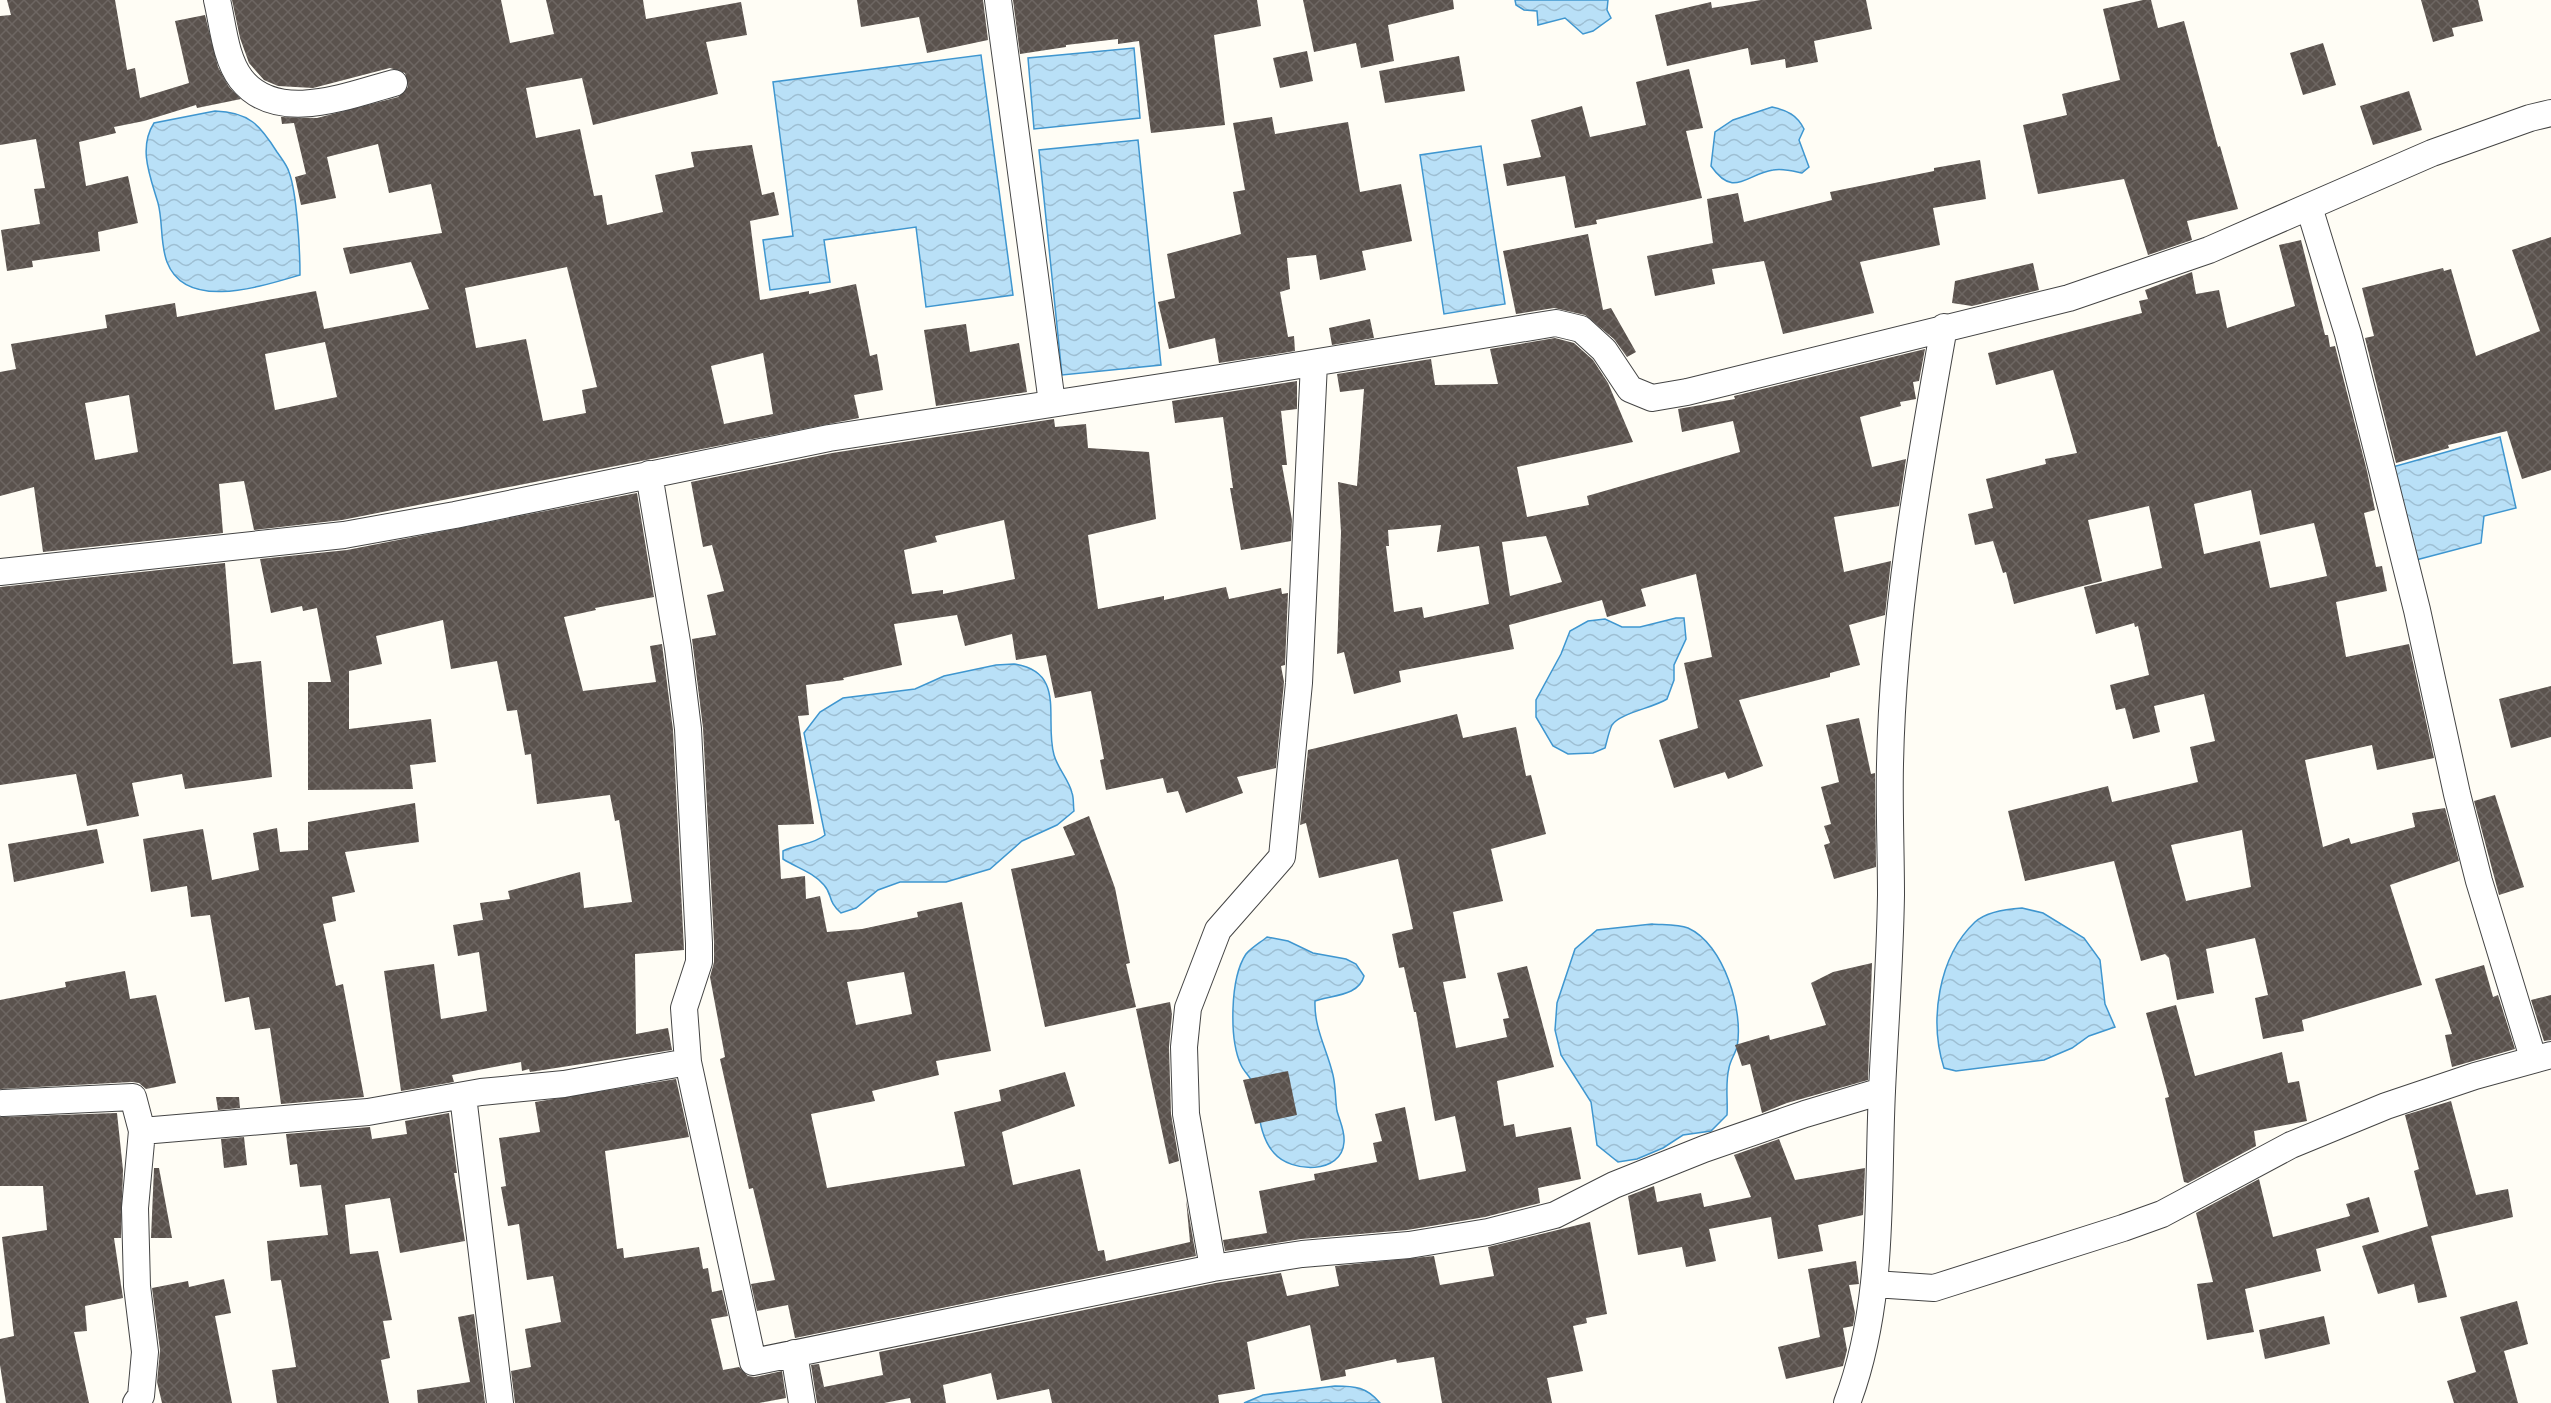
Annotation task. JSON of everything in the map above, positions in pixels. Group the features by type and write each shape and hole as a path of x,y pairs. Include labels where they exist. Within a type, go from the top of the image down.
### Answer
{"street":[{"path":"217,0 230,55 241,79 258,94 279,103 309,103 394,84"},
{"path":"998,0 1052,403"},
{"path":"0,572 345,535 455,515 829,438 1556,323 1581,329 1604,350 1630,389 1652,398 1799,365 1944,327 2069,298 2209,250 2432,153 2530,118 2551,114"},
{"path":"1874,1284 1934,1288 2123,1228 2162,1214 2291,1145 2386,1107 2542,1056 2479,881 2457,794 2417,610 2348,334 2309,207"},
{"path":"1846,1403 1860,1368 1874,1284 1881,1204 1882,1091 1888,1025 1890,764 1897,627 1921,455 1944,327"},
{"path":"1214,1268 1186,1114 1184,1047 1188,1008 1218,930 1282,857 1299,683 1314,363"},
{"path":"649,474 688,729 699,943 699,962 684,1008 688,1062 753,1362 1214,1268 1302,1254 1409,1245 1488,1232 1555,1215 1614,1185 1704,1149 1805,1114 1882,1091"},
{"path":"142,1131 368,1112 463,1096 564,1084 688,1062"},
{"path":"463,1096 500,1403"},
{"path":"3,1103 133,1097 142,1131 135,1208 137,1286 145,1352 141,1396 136,1403"},
{"path":"794,1353 802,1403"}],"water":[{"path":"1515,0 1608,0 1607,10 1611,18 1593,31 1583,34 1565,18 1538,25 1537,11 1524,10 1516,5"},
{"path":"1134,48 1140,118 1034,129 1028,58"},
{"path":"981,55 1013,295 926,307 916,227 824,240 830,282 770,290 763,240 793,236 773,82"},
{"path":"1772,107 1791,114 1801,124 1804,129 1799,140 1809,167 1802,173 1777,169 1734,183 1719,176 1711,166 1715,132 1733,120"},
{"path":"215,111 237,114 259,127 287,167 292,181 296,207 300,275 246,289 207,291 190,287 177,277 167,262 163,248 160,210 147,162 149,133 154,123"},
{"path":"1138,140 1161,365 1062,375 1039,150"},
{"path":"1481,146 1505,304 1444,314 1420,155"},
{"path":"2500,437 2516,508 2484,516 2481,543 2412,561 2389,468"},
{"path":"1684,618 1686,639 1674,665 1674,680 1667,699 1616,721 1611,727 1605,748 1593,753 1568,754 1553,746 1536,717 1536,700 1561,654 1570,631 1588,621 1605,619 1622,627 1640,627"},
{"path":"1014,664 1031,669 1041,677 1047,687 1054,755 1071,788 1074,811 1057,825 1022,841 990,869 946,882 900,882 878,890 856,908 841,913 820,881 783,859 783,851 815,841 825,835 804,733 820,712 843,698 915,689 944,676 996,665"},
{"path":"2022,908 2043,913 2084,938 2100,960 2105,1004 2115,1027 2089,1036 2072,1048 2044,1060 1956,1071 1944,1068 1937,1030 1937,1010 1945,971 1952,953 1962,936 1975,922 1997,912"},
{"path":"1652,924 1688,928 1701,936 1712,948 1729,980 1734,998 1737,1015 1737,1047 1728,1074 1727,1115 1711,1131 1683,1135 1663,1148 1637,1159 1618,1162 1597,1145 1591,1102 1561,1055 1555,1030 1557,1003 1575,949 1597,930"},
{"path":"1267,937 1288,941 1313,953 1346,959 1356,964 1364,976 1357,988 1344,994 1315,1001 1319,1030 1335,1084 1337,1111 1344,1138 1341,1153 1335,1160 1325,1165 1303,1167 1282,1160 1274,1153 1262,1129 1253,1084 1242,1068 1237,1054 1233,1009 1237,978 1246,954"},
{"path":"1335,1386 1360,1388 1380,1403 1244,1403 1263,1395"}],"building":[{"path":"7,0 115,0 127,70 135,68 140,98 189,83 175,21 205,15 218,67 229,87 241,99 197,108 196,105 144,121 114,127 116,133 79,142 86,186 128,176 138,223 98,232 100,251 32,261 33,267 7,271 1,230 40,224 34,189 45,188 36,139 0,145 0,16 11,15"},
{"path":"232,0 501,0 510,43 554,34 546,0 643,0 646,19 741,2 747,35 706,42 718,94 593,125 582,78 526,88 536,138 580,129 594,196 602,195 607,225 663,212 655,175 694,167 691,152 752,145 762,195 774,192 779,215 750,221 760,300 809,291 809,294 856,284 870,356 877,354 883,390 854,395 859,418 342,520 254,530 244,481 219,484 223,533 43,552 34,487 0,496 0,372 16,369 11,344 107,328 105,315 175,303 177,317 316,291 324,329 429,309 411,262 350,274 343,248 442,233 431,184 389,193 378,144 327,157 336,198 301,205 295,177 306,174 294,123 282,124 281,117 317,118 398,97 408,87 405,73 390,68 313,88 278,86 264,80 249,63 240,38","holes":["567,267 597,387 582,390 586,413 543,421 526,339 476,348 465,288","325,342 337,397 275,410 265,354","763,353 773,414 724,424 711,366","129,395 138,452 95,460 85,403"]},
{"path":"857,0 983,0 988,40 927,53 919,17 861,27"},
{"path":"1013,0 1257,0 1261,26 1214,35 1225,125 1151,133 1139,41 1118,44 1118,39 1066,45 1066,47 1020,54"},
{"path":"1303,0 1453,0 1454,9 1388,25 1394,61 1361,68 1356,43 1314,52"},
{"path":"1761,0 1866,0 1872,29 1814,41 1818,62 1786,68 1785,59 1751,65 1748,48 1667,66 1655,15 1711,2 1712,8"},
{"path":"2151,0 2158,28 2184,21 2218,147 2220,146 2238,209 2187,221 2192,240 2148,255 2124,179 2038,194 2023,125 2067,115 2062,94 2120,80 2103,9"},
{"path":"2421,0 2478,0 2483,21 2452,28 2454,36 2433,42"},
{"path":"2323,43 2336,85 2303,95 2290,53"},
{"path":"1307,51 1313,81 1280,88 1273,58"},
{"path":"1459,56 1465,91 1385,103 1379,71"},
{"path":"1689,69 1703,128 1686,131 1702,198 1596,220 1597,224 1575,228 1565,176 1507,186 1503,164 1541,157 1531,120 1582,106 1590,137 1646,125 1636,82"},
{"path":"2409,91 2422,130 2373,145 2360,106"},
{"path":"1272,117 1275,134 1348,122 1360,192 1401,184 1412,241 1362,251 1366,270 1320,280 1316,255 1287,258 1290,289 1280,292 1288,337 1294,336 1295,351 1219,363 1215,338 1169,349 1158,302 1175,298 1167,254 1241,234 1233,192 1245,190 1233,123"},
{"path":"1980,160 1986,199 1933,208 1940,245 1860,262 1874,313 1783,334 1764,261 1712,269 1715,284 1655,296 1647,256 1713,243 1707,199 1738,193 1744,222 1832,200 1830,192"},
{"path":"1588,234 1603,310 1611,308 1636,352 1627,357 1614,339 1585,315 1554,308 1516,314 1503,251"},
{"path":"2551,237 2551,470 2522,479 2507,431 2448,445 2449,448 2396,463 2365,338 2374,336 2362,288 2443,268 2444,271 2451,269 2476,356 2540,331 2512,250"},
{"path":"2301,240 2325,335 2328,335 2330,347 2335,346 2375,510 2364,513 2376,567 2382,566 2387,591 2336,602 2346,657 2409,644 2434,758 2377,770 2372,745 2305,760 2323,847 2349,838 2351,844 2415,827 2412,813 2445,808 2459,861 2390,885 2422,985 2302,1020 2304,1031 2263,1039 2255,998 2268,995 2255,938 2206,949 2214,993 2177,1000 2169,958 2165,954 2141,961 2114,861 2025,881 2008,811 2108,786 2112,802 2198,782 2190,747 2215,741 2204,694 2154,706 2160,732 2133,739 2125,708 2116,710 2110,685 2149,675 2138,626 2135,627 2134,623 2096,634 2084,587 2162,568 2149,506 2088,520 2102,581 2014,604 2006,572 2003,573 1993,541 1975,545 1968,514 1993,508 1986,479 2046,464 2045,459 2077,453 2053,370 1996,385 1988,353 2142,313 2139,301 2148,299 2145,290 2192,272 2196,294 2219,290 2227,328 2295,306 2279,245","holes":["2251,490 2260,535 2314,523 2327,576 2270,588 2260,541 2204,554 2194,504","2242,830 2251,887 2186,901 2171,845"]},
{"path":"2033,263 2039,290 1972,306 1952,303 1955,281"},
{"path":"1370,319 1374,338 1332,345 1329,328"},
{"path":"966,324 970,352 1019,343 1027,392 936,406 924,330"},
{"path":"1555,338 1574,343 1593,360 1608,383 1633,442 1517,467 1527,517 1589,505 1587,496 1740,452 1733,421 1682,432 1678,409 1735,399 1734,396 1925,349 1919,381 1913,382 1916,399 1900,402 1901,406 1860,417 1872,467 1906,459 1899,506 1834,517 1844,572 1891,561 1885,615 1849,625 1860,665 1830,673 1830,677 1739,700 1763,766 1728,779 1725,772 1674,788 1659,740 1698,728 1684,663 1712,657 1696,574 1641,589 1646,606 1607,617 1602,600 1509,625 1514,649 1399,671 1401,682 1354,694 1344,652 1337,654 1341,532 1338,482 1357,486 1364,389 1340,392 1337,374 1431,359 1435,385 1498,384 1490,349","holes":["1441,525 1437,552 1479,546 1489,604 1424,618 1422,607 1394,612 1386,546 1389,546 1388,530","1546,536 1562,582 1510,596 1502,542"]},
{"path":"1297,381 1297,409 1281,411 1287,465 1282,465 1292,520 1291,541 1241,550 1230,488 1233,488 1223,417 1175,423 1172,401"},
{"path":"1054,419 1055,427 1086,424 1088,448 1149,452 1156,519 1088,535 1098,609 1164,596 1164,600 1226,587 1229,599 1281,588 1282,594 1288,593 1285,665 1281,666 1284,682 1276,768 1237,777 1243,793 1186,813 1178,791 1167,793 1163,778 1106,790 1100,760 1104,759 1091,691 1055,698 1046,655 1016,660 1012,634 965,646 957,615 894,624 902,665 843,678 844,680 806,685 809,715 798,716 814,824 778,825 781,879 805,876 806,899 820,896 827,932 862,929 918,917 917,912 962,902 991,1051 936,1061 939,1075 872,1091 875,1101 811,1114 827,1188 965,1166 954,1112 1001,1101 999,1090 1065,1072 1075,1106 1002,1132 1013,1185 1080,1169 1098,1251 1104,1250 1106,1261 1190,1242 1186,1199 1196,1256 795,1338 788,1305 757,1311 751,1284 775,1280 753,1188 749,1189 720,1059 725,1057 710,977 714,962 714,942 703,728 692,639 716,635 707,595 724,591 712,545 703,547 691,482 832,453","holes":["1004,520 1015,579 943,594 943,590 912,594 904,550 937,542 935,536","904,972 912,1014 856,1025 847,982"]},
{"path":"637,493 654,597 595,608 596,610 564,617 583,691 656,682 650,646 662,644 673,730 684,950 635,954 636,1034 668,1028 672,1050 530,1072 529,1069 522,1071 521,1062 452,1075 454,1082 401,1091 384,971 434,964 441,1019 487,1011 479,952 458,956 453,925 483,920 480,903 510,899 508,891 580,872 584,908 632,902 619,820 615,821 610,795 537,804 531,754 525,755 517,710 507,711 497,661 451,669 443,620 376,636 382,664 349,671 349,729 431,719 436,762 410,765 413,789 308,790 308,682 331,682 317,608 303,611 302,606 271,613 260,559 347,550"},
{"path":"225,563 233,664 261,661 272,777 185,789 182,774 132,783 139,816 87,826 76,774 0,785 0,587"},
{"path":"2551,686 2551,737 2511,748 2499,699"},
{"path":"1457,714 1463,738 1516,727 1526,776 1531,775 1546,834 1491,849 1503,901 1453,912 1466,978 1443,982 1456,1048 1507,1037 1503,1019 1509,1018 1497,973 1527,966 1554,1067 1497,1081 1504,1126 1514,1124 1516,1137 1571,1127 1581,1179 1538,1188 1540,1203 1485,1217 1407,1230 1301,1239 1225,1251 1223,1240 1267,1233 1259,1191 1315,1180 1314,1174 1377,1162 1373,1143 1382,1141 1375,1114 1405,1107 1419,1180 1466,1171 1455,1116 1435,1121 1416,1012 1414,1012 1404,967 1399,968 1392,934 1413,929 1398,859 1319,878 1306,823 1300,825 1308,750"},
{"path":"1859,718 1871,774 1875,773 1876,867 1834,879 1824,845 1830,843 1824,826 1831,824 1821,787 1839,782 1826,725"},
{"path":"2495,795 2524,887 2499,895 2474,801"},
{"path":"415,803 419,842 345,852 355,892 332,897 336,921 323,924 336,986 343,984 364,1097 281,1104 270,1028 255,1030 249,997 225,1002 210,915 191,917 187,886 151,892 143,839 203,829 212,880 259,870 253,833 277,828 280,852 308,850 308,822"},
{"path":"1089,816 1115,888 1130,963 1126,964 1136,1007 1045,1027 1011,869 1075,855 1063,827"},
{"path":"97,829 104,863 14,882 8,844"},
{"path":"1872,963 1868,1080 1787,1103 1762,1113 1750,1064 1742,1066 1735,1045 1769,1035 1770,1040 1826,1025 1811,983 1833,972"},
{"path":"2484,965 2493,997 2498,995 2515,1049 2452,1067 2445,1035 2452,1034 2435,979"},
{"path":"125,971 130,999 156,995 176,1083 146,1089 139,1083 132,1082 0,1089 0,1000 66,987 65,982"},
{"path":"2551,995 2551,1040 2544,1041 2531,1000"},
{"path":"1170,1002 1172,1014 1169,1047 1171,1114 1179,1161 1169,1164 1136,1009"},
{"path":"2176,1005 2195,1076 2282,1052 2288,1083 2299,1081 2307,1121 2254,1131 2256,1146 2188,1183 2184,1182 2165,1098 2169,1097 2146,1013"},
{"path":"1288,1071 1297,1115 1255,1124 1243,1080"},
{"path":"676,1079 689,1137 605,1151 617,1249 623,1248 624,1258 699,1247 703,1269 708,1268 712,1292 722,1290 728,1316 711,1319 723,1370 739,1367 748,1376 755,1377 782,1371 786,1398 759,1403 515,1403 511,1371 531,1367 525,1329 561,1322 553,1276 527,1280 519,1224 508,1226 501,1187 506,1186 499,1138 540,1132 535,1102"},
{"path":"216,1097 239,1097 240,1108 218,1110"},
{"path":"2451,1101 2476,1195 2508,1189 2513,1217 2431,1236 2447,1297 2418,1303 2414,1284 2378,1294 2362,1246 2428,1226 2414,1171 2419,1169 2405,1115"},
{"path":"117,1113 123,1170 121,1238 114,1238 123,1298 85,1306 87,1331 74,1332 89,1403 6,1403 0,1365 0,1339 14,1336 2,1237 47,1230 43,1186 0,1186 0,1117"},
{"path":"449,1113 457,1173 454,1173 465,1241 400,1253 390,1198 345,1205 350,1254 378,1251 392,1320 383,1321 390,1358 381,1360 389,1403 277,1403 272,1370 296,1367 281,1280 271,1281 267,1241 328,1235 321,1185 300,1187 297,1164 290,1165 286,1134 370,1127 372,1139 407,1134 405,1121"},
{"path":"244,1137 247,1165 224,1168 221,1139"},
{"path":"1779,1139 1795,1180 1865,1168 1863,1215 1818,1225 1823,1251 1778,1259 1771,1217 1709,1229 1716,1261 1686,1267 1682,1247 1638,1255 1628,1196 1654,1186 1657,1202 1701,1193 1704,1207 1751,1197 1734,1155"},
{"path":"154,1168 159,1168 172,1238 151,1238"},
{"path":"2259,1179 2273,1237 2350,1216 2346,1204 2369,1197 2379,1232 2316,1249 2321,1271 2245,1289 2254,1332 2207,1340 2197,1284 2213,1282 2196,1213"},
{"path":"1590,1222 1607,1314 1586,1318 1587,1323 1573,1326 1583,1371 1547,1378 1552,1403 1442,1403 1434,1357 1397,1363 1396,1359 1345,1370 1346,1376 1321,1381 1310,1325 1247,1342 1255,1389 1218,1395 1219,1403 1052,1403 1049,1389 997,1400 991,1373 943,1385 946,1403 911,1403 910,1398 884,1403 817,1403 811,1365 819,1364 824,1387 883,1375 879,1352 1216,1283 1281,1273 1287,1296 1339,1286 1335,1266 1434,1256 1440,1285 1494,1276 1488,1247"},
{"path":"1856,1261 1859,1284 1849,1285 1855,1313 1853,1326 1843,1328 1847,1350 1843,1366 1786,1379 1778,1347 1820,1337 1808,1269"},
{"path":"224,1279 231,1313 215,1316 232,1403 162,1403 157,1382 160,1350 152,1288 188,1281 189,1287"},
{"path":"2517,1301 2528,1344 2504,1351 2518,1403 2454,1403 2447,1381 2476,1372 2460,1317"},
{"path":"474,1314 485,1403 418,1403 417,1390 470,1382 458,1317"},
{"path":"2324,1316 2330,1344 2265,1359 2259,1330"}]}
